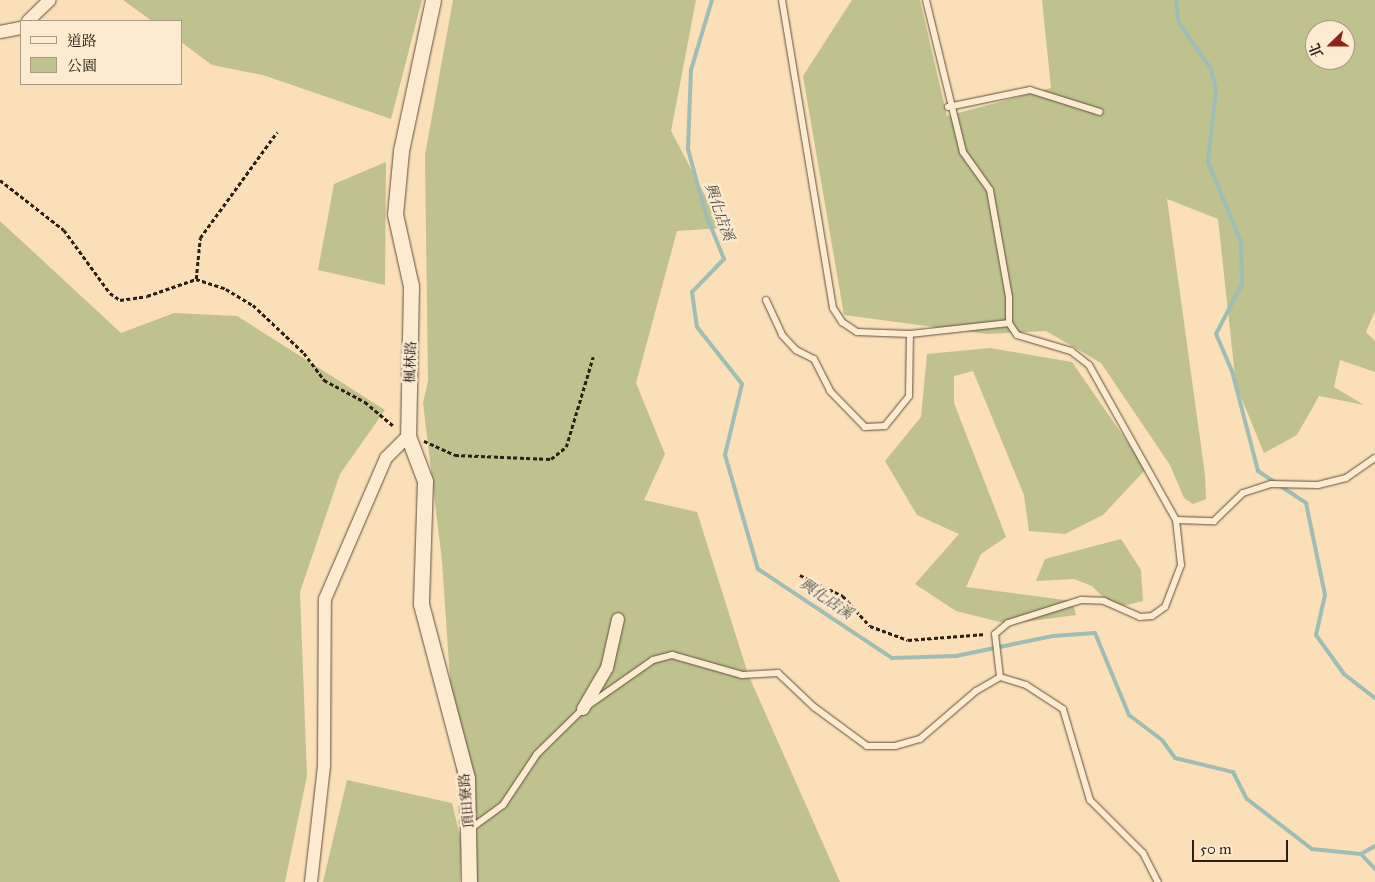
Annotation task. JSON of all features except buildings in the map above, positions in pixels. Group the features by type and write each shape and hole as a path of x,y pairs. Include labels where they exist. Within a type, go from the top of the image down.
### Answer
{"street":[{"path":"29,20 50,0"},
{"name":"楓林路","path":"433,0 396,183 399,248 411,286 408,436 425,481 421,604 452,721"},
{"path":"0,32 20,28"},
{"path":"311,882 324,766 325,599 386,458 408,436"},
{"path":"583,710 607,668 618,619"},
{"name":"頂田寮路","path":"452,721 467,778 470,829 469,882"}],"lane":[{"path":"782,0 833,308 842,322 857,332 910,334 1009,324"},
{"path":"926,0 948,107 963,152 990,190 1009,297 1009,324 1017,335 1071,351 1089,365 1176,520 1181,565 1165,607 1152,616 1140,616 1104,601 1081,600 1008,623 995,634 1000,677"},
{"path":"948,107 1030,90 1100,112"},
{"path":"766,300 782,335 796,350 814,359 830,392 865,427 885,426 909,396 910,334"},
{"path":"1176,520 1214,521 1242,493 1270,484 1318,485 1346,478 1375,458"},
{"path":"470,829 502,806 537,754 583,710 653,660 672,655 742,675 778,673 814,707 867,746 895,746 920,738 976,691 1000,677 1026,685 1063,708 1090,800 1143,853 1158,882"}],"path":[{"path":"196,279 200,238 277,132"},
{"path":"0,180 64,230 110,293 120,300 147,296 196,279 226,289 253,304 304,353 324,380 366,402 408,436 455,455 551,459 566,447 592,357"},
{"path":"800,575 843,596 870,626 908,640 995,634"}],"green space":[{"path":"123,0 422,0 391,119 263,75 212,65 182,43 182,20 151,20"},
{"path":"453,0 696,0 671,131 722,228 677,231 636,383 665,454 644,500 697,512 748,674 840,882 463,882 461,852 460,882 323,882 347,780 452,803 461,840 442,561 423,403 428,381 425,155"},
{"path":"852,0 920,0 947,116 1051,88 1042,0 1375,0 1375,311 1366,332 1375,341 1375,372 1340,360 1334,387 1364,405 1319,396 1297,435 1264,453 1236,385 1218,219 1167,199 1205,475 1206,499 1193,504 1184,498 1170,465 1101,363 1046,331 987,334 844,315 803,76"},
{"path":"386,162 385,285 318,270 334,184"},
{"path":"0,221 121,333 174,313 237,316 385,410 340,474 300,592 307,776 285,882 0,882"},
{"path":"990,348 1072,362 1146,469 1103,515 1065,534 1029,531 1024,495 973,371 954,376 954,403 1006,537 981,554 966,587 1072,601 1076,615 1008,624 956,611 915,584 959,534 917,515 885,461 921,417 927,354"},
{"path":"1121,539 1141,570 1143,601 1114,608 1092,586 1074,579 1036,581 1045,559"}],"waterway":[{"name":"興化店溪","path":"712,0 691,70 688,149 705,212 724,259 692,292 697,327 742,384 725,455 758,569 892,658 956,656 1053,636 1095,633 1129,715 1162,740 1175,758 1233,772 1247,799 1312,849 1361,854 1375,869"},
{"path":"1176,0 1179,23 1211,69 1216,89 1208,162 1241,242 1242,284 1216,334 1232,371 1258,471 1306,503 1325,595 1316,635 1344,674 1375,698"},
{"path":"1361,854 1375,846"}]}
